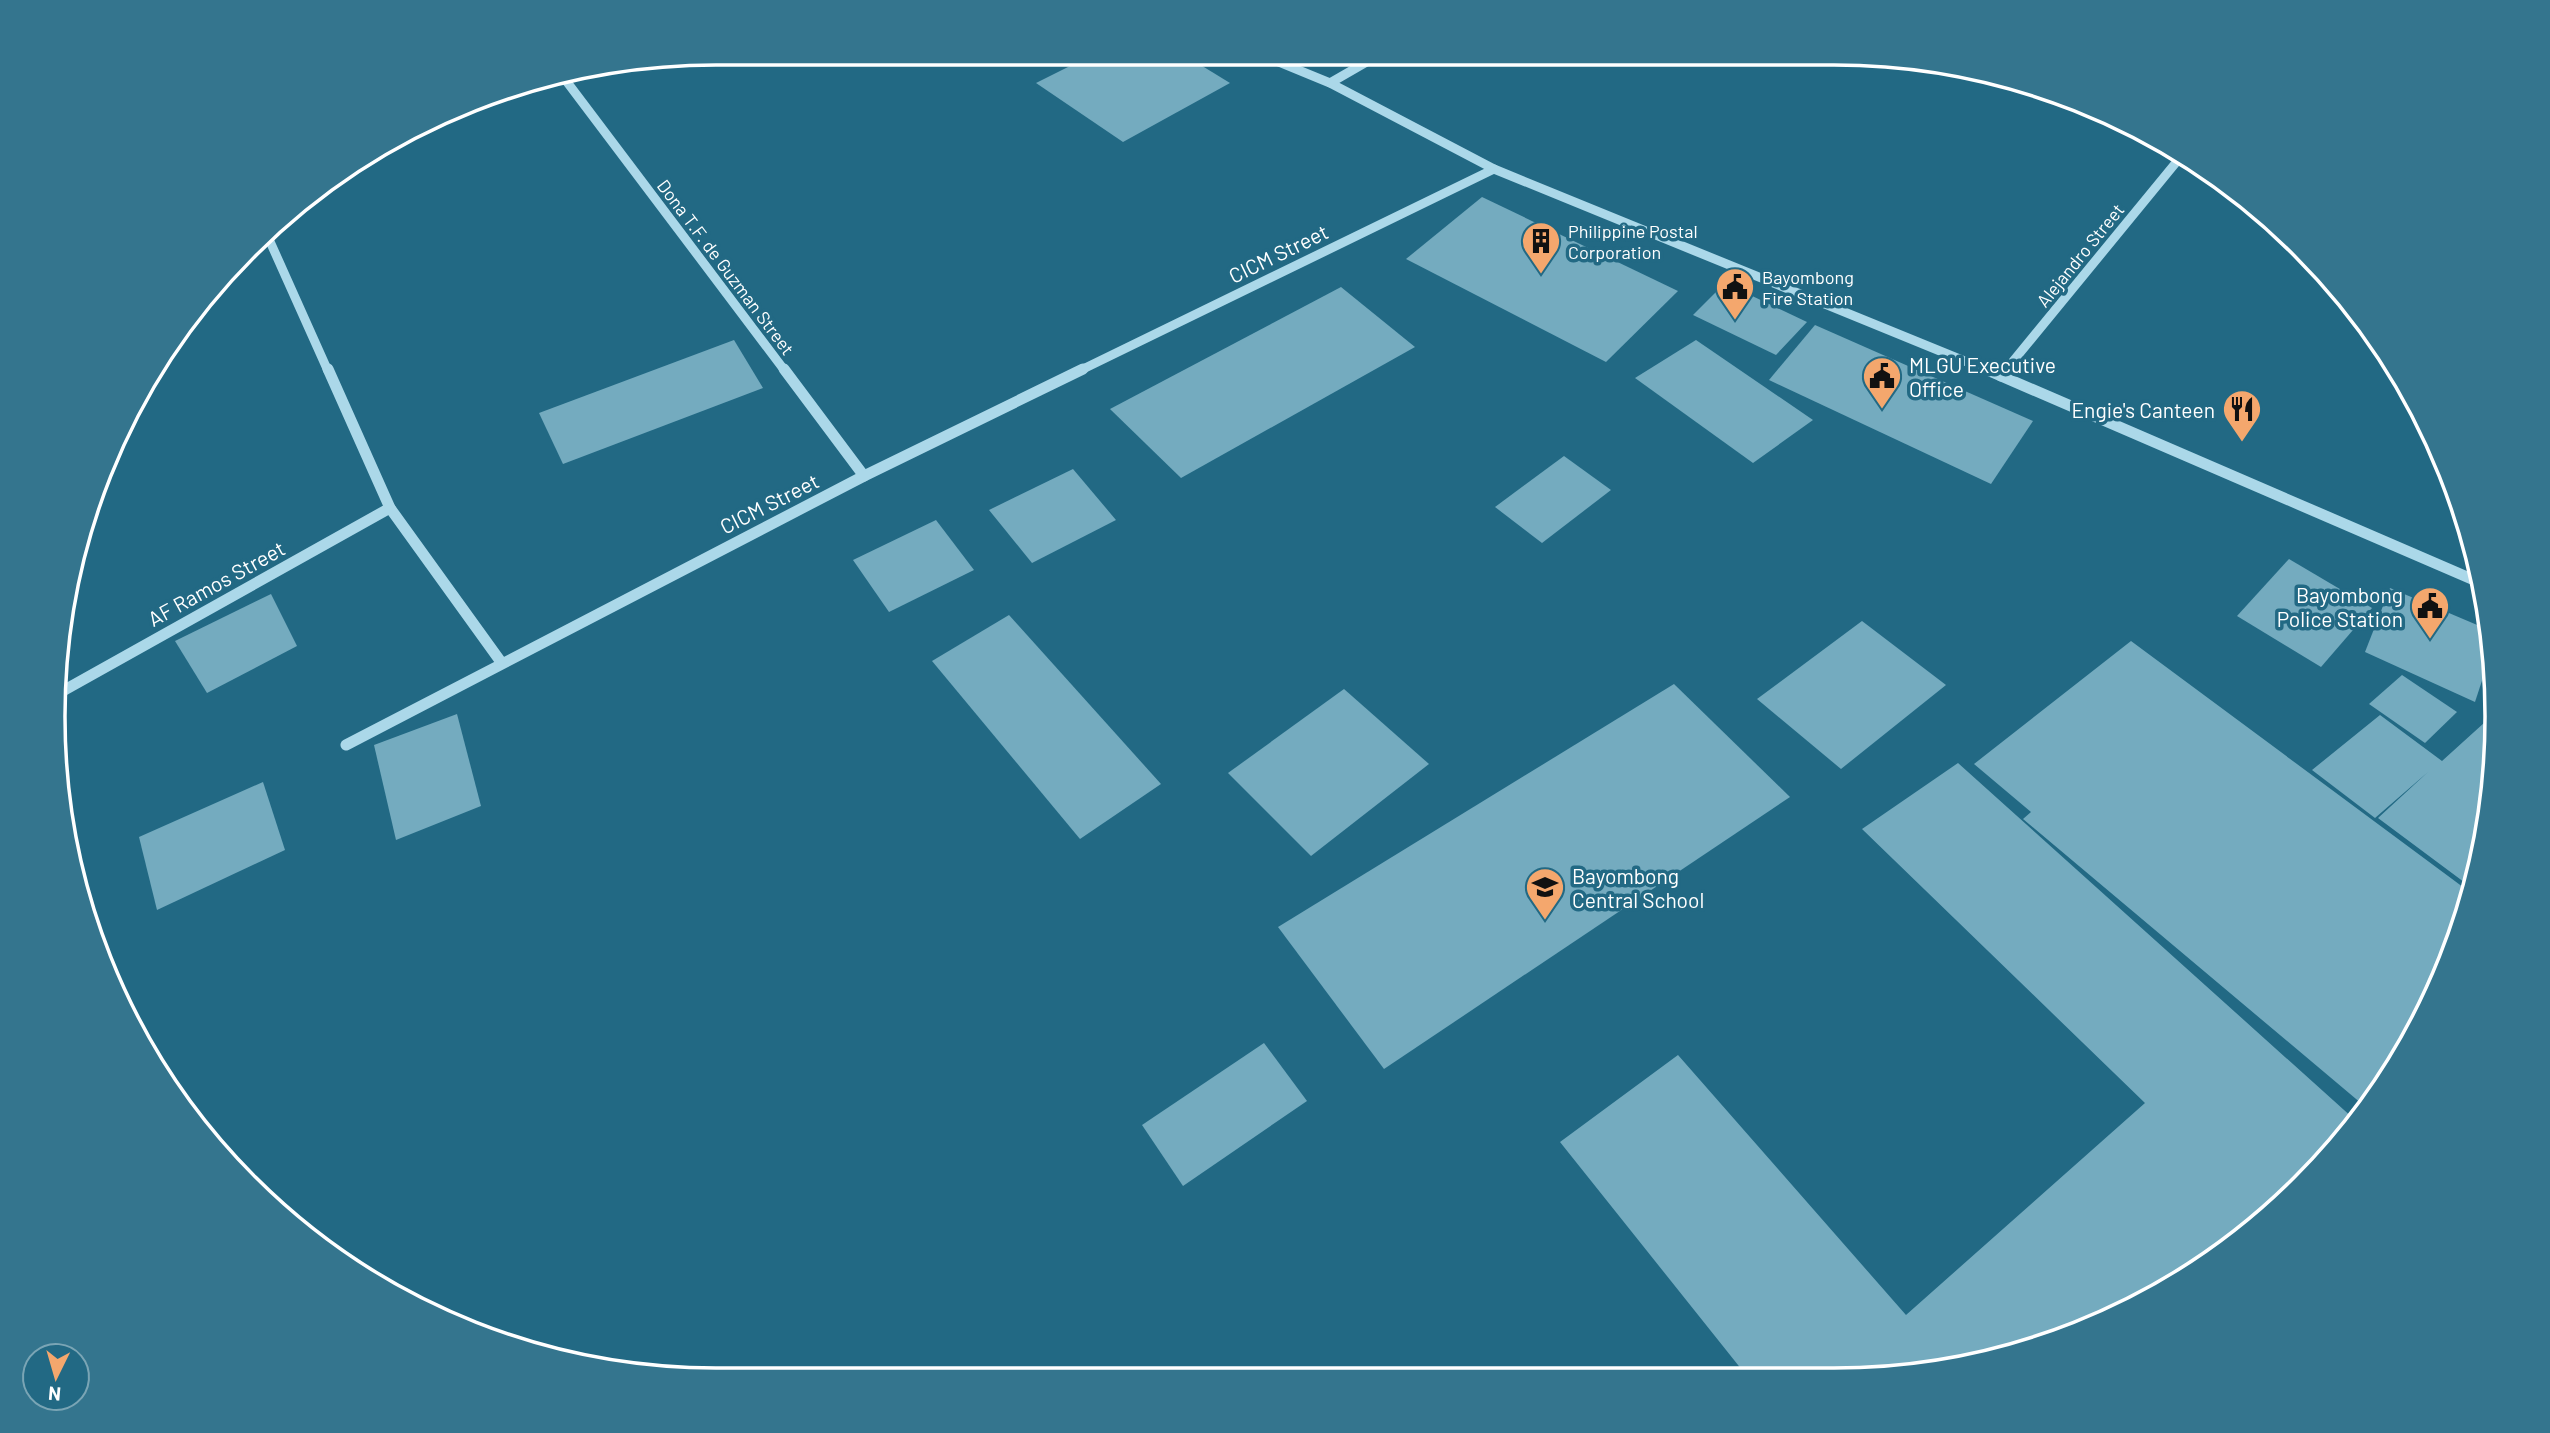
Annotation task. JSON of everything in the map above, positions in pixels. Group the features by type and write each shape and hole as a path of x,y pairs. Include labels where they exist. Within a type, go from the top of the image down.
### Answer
{"street":[{"path":"1286,65 1330,83 1494,169 2001,376 2470,578"},
{"path":"1330,83 1361,65"},
{"name":"Dona T.F. de Guzman Street","path":"567,82 864,476"},
{"name":"Alejandro Street","path":"2001,376 2176,163"},
{"name":"CICM Street","path":"346,745 500,662 864,476 1494,169"},
{"path":"270,242 390,508 500,662"},
{"name":"AF Ramos Street","path":"66,689 390,508"}],"building":[{"path":"1072,65 1201,65 1230,83 1123,142 1036,83"},
{"name":"Philippine Postal Corporation","path":"1482,197 1678,291 1606,362 1406,259"},
{"path":"1725,283 1807,322 1776,355 1693,315"},
{"path":"1341,287 1415,347 1181,478 1110,409"},
{"path":"1815,325 2033,421 1991,484 1769,380"},
{"path":"734,340 763,388 563,464 539,413"},
{"path":"1696,340 1813,420 1753,463 1635,378"},
{"path":"1564,456 1611,490 1542,543 1495,507"},
{"path":"1073,469 1116,520 1032,563 989,510"},
{"path":"936,520 974,570 889,612 853,560"},
{"path":"2289,559 2372,608 2321,667 2237,616"},
{"name":"Bayombong Police Station","path":"2390,588 2479,626 2484,674 2475,702 2365,652"},
{"path":"271,594 297,646 207,693 175,641"},
{"path":"1009,615 1161,784 1080,839 932,661"},
{"path":"1862,621 1946,685 1841,769 1757,699"},
{"path":"2131,641 2463,887 2436,966 2418,1005 2398,1042 2359,1102 2023,819 2031,812 1974,764"},
{"path":"2402,675 2457,712 2425,743 2369,704"},
{"path":"1674,684 1790,797 1384,1069 1278,927"},
{"path":"1344,689 1429,764 1311,856 1228,773"},
{"path":"457,714 481,806 396,840 374,745"},
{"path":"2380,715 2442,761 2485,722 2480,802 2464,882 2378,818 2428,772 2375,818 2312,770"},
{"path":"1958,763 2349,1115 2294,1177 2230,1234 2159,1281 2083,1319 2002,1346 1919,1363 1876,1367 1740,1368 1560,1142 1678,1055 1906,1315 2145,1103 1862,829"},
{"path":"263,782 285,850 157,910 139,837"},
{"path":"1264,1043 1307,1101 1183,1186 1142,1125"}],"place":[{"name":"Philippine Postal Corporation","path":"1541,275"},
{"name":"Bayombong Fire Station","path":"1735,321"},
{"name":"MLGU Executive Office","path":"1882,410"},
{"name":"Engie's Canteen","path":"2242,443"},
{"name":"Bayombong Police Station","path":"2430,640"},
{"name":"Bayombong Central School","path":"1545,921"}]}
